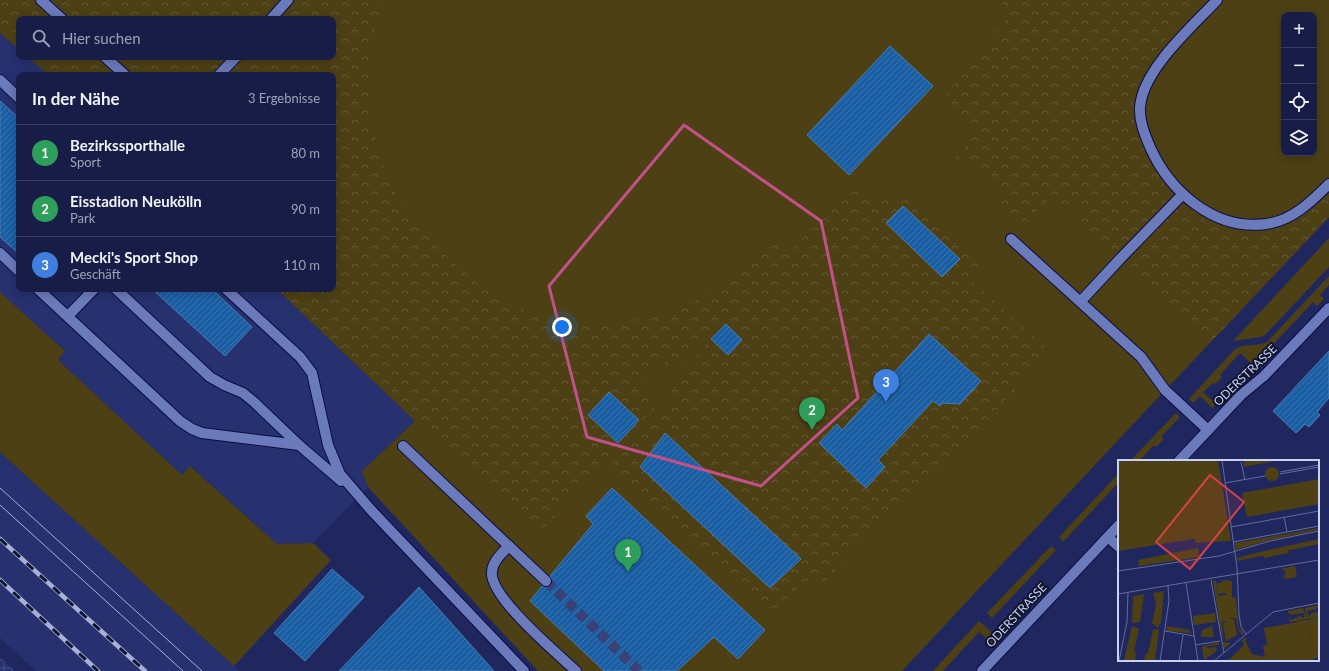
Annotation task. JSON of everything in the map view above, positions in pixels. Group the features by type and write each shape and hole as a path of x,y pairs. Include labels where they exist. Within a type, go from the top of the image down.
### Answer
{"street":[{"path":"41,0 59,16"},
{"path":"273,16 288,0"},
{"path":"1218,0 1178,41 1146,84 1140,106 1143,131 1154,155 1167,177 1183,194 1204,210 1225,220 1247,225 1268,224 1289,217 1309,204 1329,184"},
{"path":"108,60 122,72"},
{"path":"222,72 233,60"},
{"path":"0,80 16,95"},
{"path":"1081,301 1183,194"},
{"path":"1011,239 1141,357 1165,390 1208,430"},
{"path":"0,253 16,268"},
{"path":"41,292 180,421 192,429 202,433 299,445"},
{"path":"68,316 91,292"},
{"path":"119,292 210,378 224,386 243,393 299,445 359,496"},
{"path":"229,292 300,357 312,373 328,445 340,474 371,510 524,671"},
{"name":"ODERSTRASSE","path":"1180,460 1241,395 1264,376 1329,308"},
{"path":"403,446 546,580"},
{"name":"ODERSTRASSE","path":"982,671 1118,526"},
{"path":"1108,537 1118,546"},
{"path":"509,546 494,564 492,581 509,607 576,671"}],"highlighted area":[{"path":"684,125 821,221 858,398 761,486 587,437 549,286"}],"shaded area":[{"path":"0,33 16,46 16,60 32,60 46,72 16,72 16,292 280,292 415,421 362,471 368,487 313,543 277,544 191,466 182,475 58,360 65,351 0,292"},
{"path":"0,452 239,671 36,671 0,638"},
{"path":"0,657 15,671 0,671"}],"green space":[{"path":"0,0 1329,0 1329,217 902,671 538,671 368,487 362,471 415,421 280,292 336,292 336,72 46,72 32,60 336,60 336,16 16,16 16,46 0,33"},
{"path":"0,0 384,0 377,18 370,54 370,113 379,155 394,190 417,226 443,253 479,285 502,299 527,312 557,321 583,324 644,318 672,311 698,299 722,284 745,266 772,241 786,254 860,185 875,200 879,196 912,196 986,265 972,281 1050,351 952,460 916,484 823,583 815,585 806,580 776,608 766,609 610,466 671,400 663,392 725,324 722,321 675,372 662,361 641,382 661,401 538,534 415,421 280,292 336,292 336,72 46,72 32,60 336,60 336,16 16,16 16,46 0,33"},
{"path":"998,0 1204,0 1163,41 1146,65 1133,93 1134,119 1140,143 1151,165 1173,195 1114,255 1076,222 1083,213 1071,201 1065,207 1074,215 1072,218 1049,198 1022,228 993,201 1002,191 966,158 957,168 951,162 978,133 942,99 1012,12"},
{"path":"1329,195 1329,217 1210,343 1123,263 1181,204 1212,224 1239,232 1252,233 1265,232 1289,224 1312,209"},
{"path":"1329,238 1329,267 1265,335 1261,337 1233,341"},
{"path":"1329,276 1329,285 1320,295 1324,299 1317,306 1313,302 1256,363 1251,363 1240,353 1220,375 1222,377 1203,392 1216,404 1212,408 1200,396 1193,403 1189,399 1235,349 1242,346 1267,342"},
{"path":"0,292 65,351 58,360 182,475 190,466 277,544 313,543 331,560 234,666 0,452"},
{"path":"1176,413 1180,417 1161,437 1164,439 1156,447 1154,445 1140,460 1131,460"},
{"path":"1118,474 1118,483 1063,542 1059,537"},
{"path":"1051,546 1056,550 992,618 987,613"},
{"path":"979,621 995,635 995,639 992,643 979,632 943,671 933,671"}],"building":[{"path":"890,46 933,86 849,175 807,135"},
{"path":"0,101 16,115 16,251 0,237"},
{"path":"903,206 960,259 942,277 886,223"},
{"path":"155,292 215,292 252,327 225,356"},
{"path":"726,324 742,340 728,355 711,339"},
{"path":"929,334 981,381 960,404 943,403 940,406 933,401 878,460 885,467 866,488 819,443 837,424 842,430"},
{"path":"1329,351 1329,398 1317,412 1320,415 1309,427 1305,424 1296,433 1273,411"},
{"path":"609,392 639,420 618,443 588,415"},
{"path":"665,433 801,559 770,588 640,467"},
{"path":"612,488 765,630 738,659 714,637 677,671 604,671 530,601 542,586 547,587 551,585 552,580 550,576 593,524 586,516"},
{"path":"332,569 364,597 305,661 274,633"},
{"path":"419,587 494,671 339,671"}],"tunnel":[{"path":"546,581 639,671"}],"tram line":[{"path":"0,488 202,671"},
{"path":"0,505 183,671"}],"railway":[{"path":"0,539 145,671"},
{"path":"0,580 98,671"}],"place":[{"name":"Mecki's Sport Shop","path":"886,402"},
{"name":"Eisstadion Neukölln","path":"812,430"},
{"name":"Bezirkssporthalle","path":"628,572"}]}
